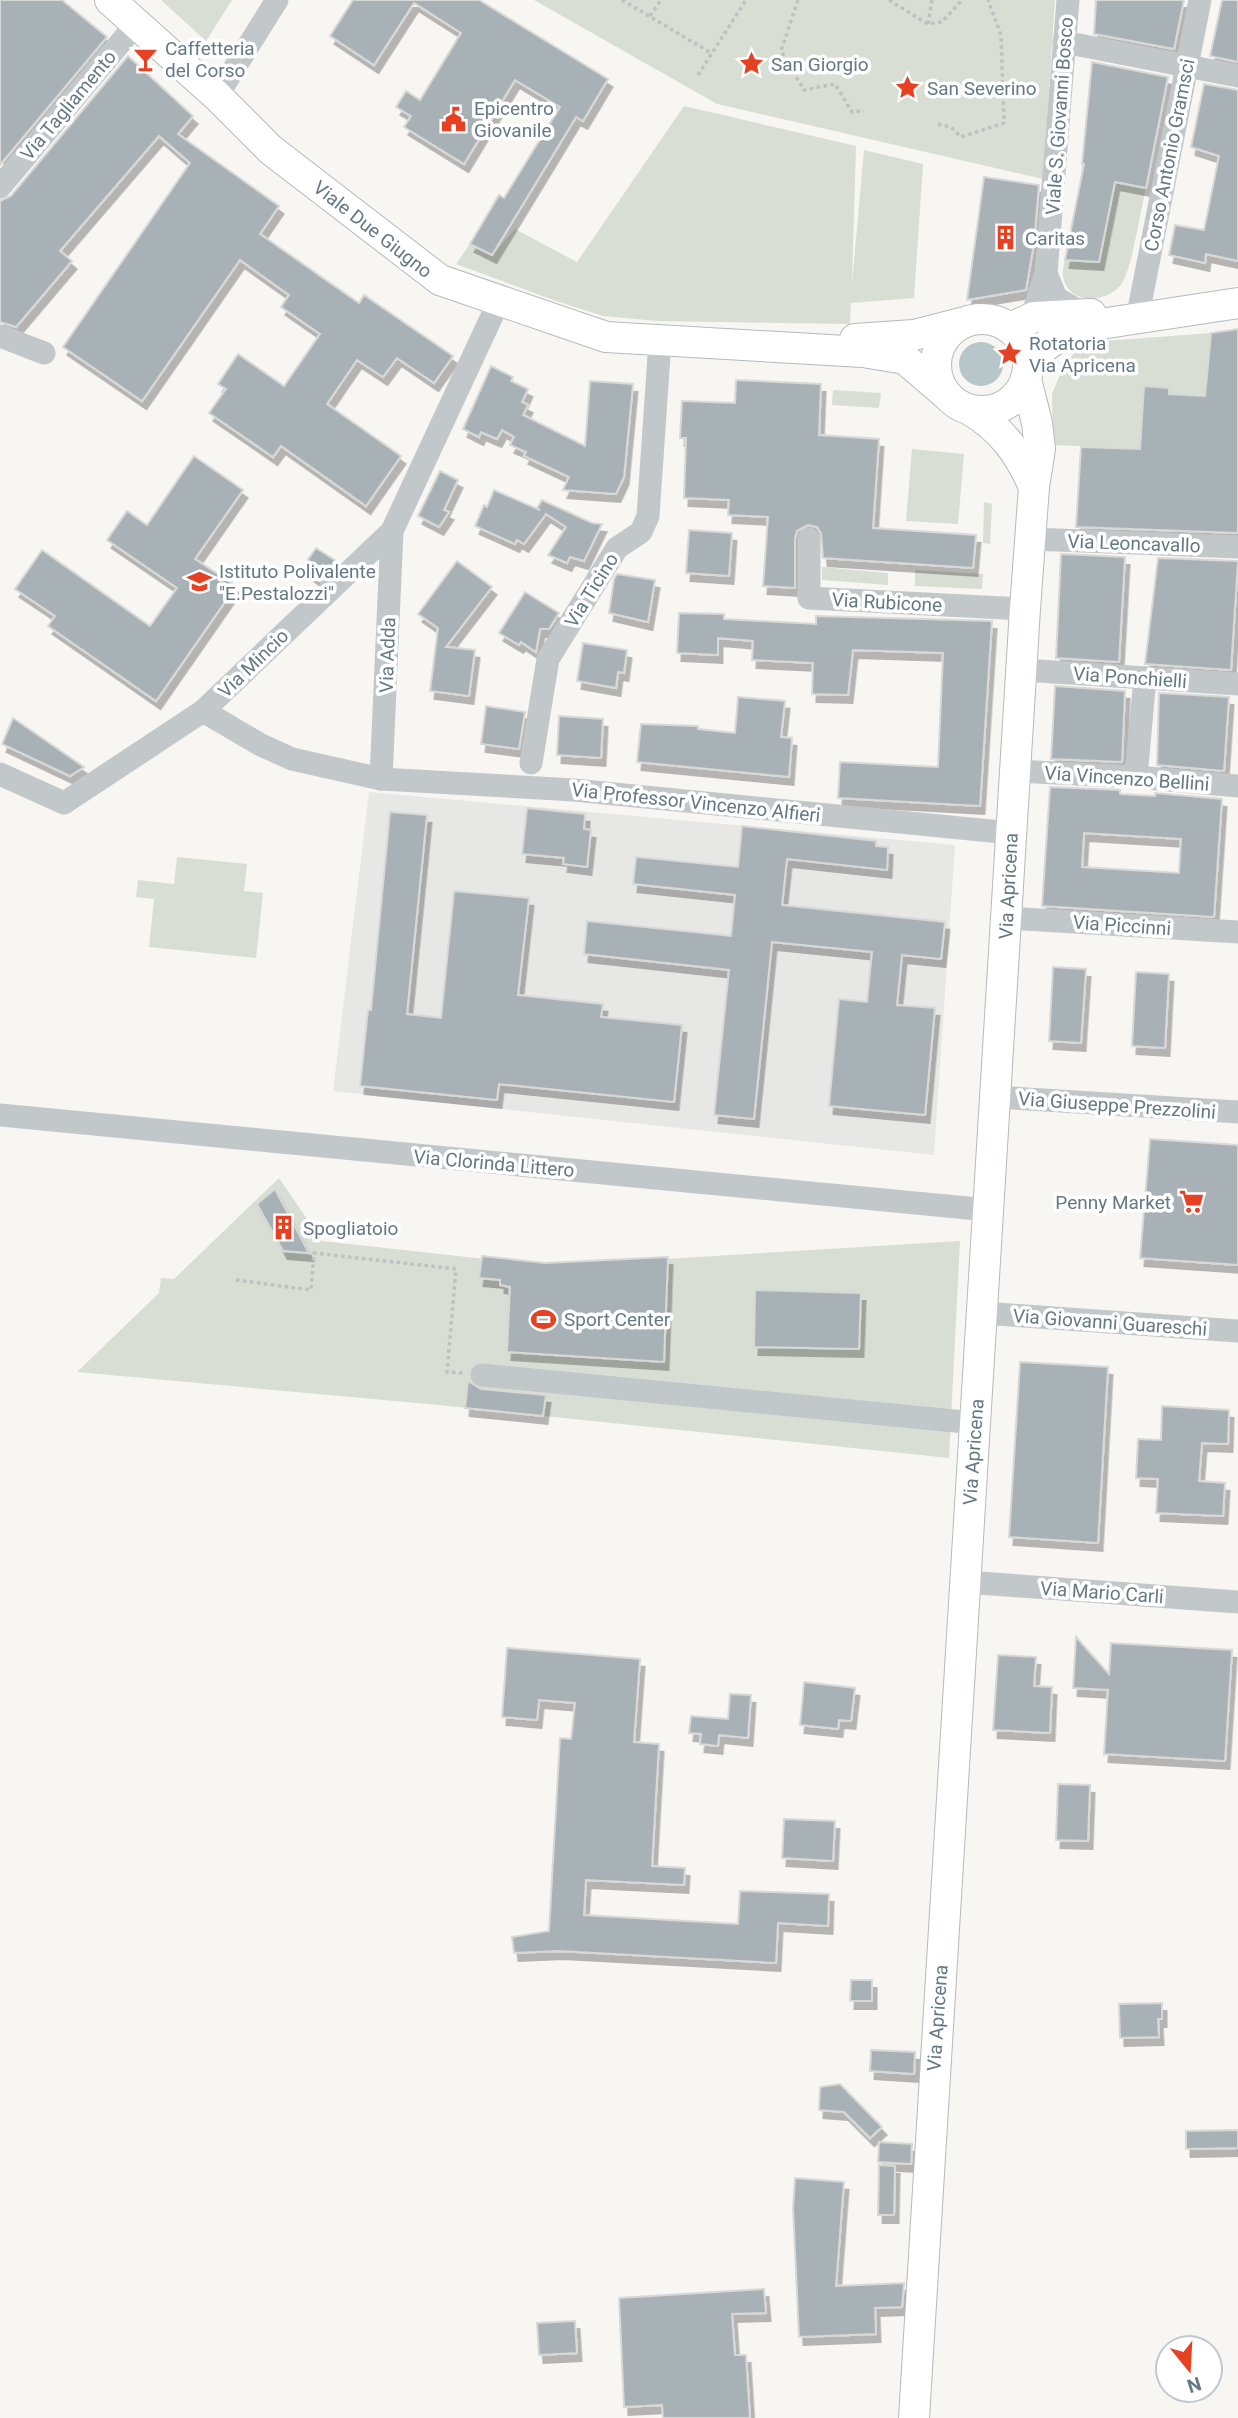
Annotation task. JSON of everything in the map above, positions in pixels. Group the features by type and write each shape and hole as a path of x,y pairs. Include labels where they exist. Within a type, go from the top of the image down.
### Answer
{"main road":[{"name":"Viale Due Giugno","path":"110,0 217,96 271,150 440,281 606,337 863,352 905,359 958,402 984,411 1004,405 1020,392 1024,347"},
{"name":"Viale Due Giugno","path":"779,348 914,335 980,319 996,321 1024,347 1038,351 1063,334 1087,326 1238,303"},
{"name":"Viale Due Giugno","path":"1024,347 1086,315 1139,309 1189,309"},
{"path":"958,402 939,383 937,354 952,330 965,323"},
{"name":"Via Apricena","path":"914,2418 1025,609 1034,487 1040,449 1024,347"},
{"name":"Via Apricena","path":"958,402 986,419 1018,453 1034,487"}],"street":[{"path":"217,96 276,0"},
{"name":"Viale S. Giovanni Bosco","path":"1024,347 1046,273 1068,0"},
{"name":"Corso Antonio Gramsci","path":"1139,309 1200,0"},
{"name":"Via Tagliamento","path":"0,187 136,24"},
{"path":"1064,42 1238,76"},
{"path":"1046,273 1056,298 1086,315"},
{"name":"Via Mincio","path":"0,774 64,803 203,711 392,531 499,301"},
{"path":"0,336 44,353"},
{"name":"Via Ticino","path":"531,763 548,659 617,548 641,532 648,516 660,341"},
{"name":"Via Adda","path":"381,779 392,531"},
{"name":"Via Rubicone","path":"810,538 809,598 1025,609"},
{"name":"Via Leoncavallo","path":"1031,539 1238,547"},
{"name":"Via Ponchielli","path":"1023,670 1238,684"},
{"path":"1136,777 1145,678"},
{"name":"Via Professor Vincenzo Alfieri","path":"203,711 261,745 292,759 381,779 574,790 1011,833"},
{"name":"Via Vincenzo Bellini","path":"1015,771 1136,777 1238,786"},
{"name":"Via Piccinni","path":"1006,918 1238,932"},
{"path":"1238,918 1238,932"},
{"name":"Via Giuseppe Prezzolini","path":"996,1097 1238,1112"},
{"name":"Via Clorinda Littero","path":"0,1115 988,1210"},
{"name":"Via Giovanni Guareschi","path":"982,1314 1238,1331"},
{"path":"482,1375 975,1423"},
{"name":"Via Mario Carli","path":"965,1582 1238,1602"}],"path":[{"path":"622,0 711,53"},
{"path":"650,16 661,0"},
{"path":"698,75 746,0"},
{"path":"798,0 781,51 804,90 835,84 852,112 864,111"},
{"path":"889,0 928,24 942,22 962,0"},
{"path":"928,24 932,0"},
{"path":"938,124 951,127 961,137 1004,123 1001,35 988,0"},
{"path":"236,1280 311,1290 314,1253 456,1269 447,1372 482,1375"}],"shaded area":[{"path":"161,0 232,0 206,41"},
{"path":"534,0 1055,0 1043,179 717,104"},
{"path":"684,106 856,146 852,283 864,150 923,164 914,298 851,303 850,324 658,321 603,316 456,264 470,244 492,255 515,229 577,262"},
{"path":"1082,164 1124,172 1146,188 1133,252 1122,283 1108,295 1089,299 1072,293 1066,286 1063,274 1065,260 1099,262 1112,198 1079,193"},
{"path":"1211,333 1201,451 1053,445 1052,394 1061,372 1076,350 1104,341"},
{"name":"Rotatoria Via Apricena","path":"981,342 997,348 1003,364 997,380 981,386 965,380 959,364 965,348"},
{"path":"833,390 881,393 879,408 832,405"},
{"path":"912,449 964,454 958,524 906,521"},
{"path":"984,502 992,504 990,544 983,543"},
{"path":"822,567 888,573 888,585 822,580"},
{"path":"915,570 983,574 982,589 915,586"},
{"path":"369,792 955,845 934,1155 333,1091"},
{"path":"177,857 247,864 244,891 263,893 256,958 149,947 154,899 136,897 138,880 174,884"},
{"name":"Sport Center","path":"279,1178 322,1241 549,1266 960,1241 949,1458 439,1405 77,1372 159,1293 161,1278 174,1279"}],"building":[{"path":"0,0 62,0 107,37 0,165"},
{"path":"353,0 479,0 608,79 583,121 576,117 492,255 470,244 499,195 504,198 560,107 515,80 464,164 404,127 411,116 396,107 406,91 420,100 461,33 414,3 374,65 330,36"},
{"path":"1096,0 1184,0 1174,49 1094,34"},
{"path":"1222,0 1238,0 1238,62 1210,56"},
{"path":"128,56 193,116 178,134 279,206 260,234 359,303 364,295 453,356 434,383 397,358 383,377 357,360 327,404 401,456 366,506 281,446 273,457 209,413 226,389 218,384 238,354 284,386 320,334 281,307 289,295 240,260 142,401 63,347 190,163 159,136 60,251 72,261 16,327 0,322 0,201 11,196"},
{"path":"1092,62 1168,77 1146,188 1115,182 1099,262 1065,260 1084,164"},
{"path":"1204,84 1238,90 1238,261 1206,254 1205,263 1169,255 1175,225 1204,230 1219,156 1191,147"},
{"name":"Caritas","path":"984,177 1039,185 1034,243 1026,290 967,300"},
{"path":"1238,329 1238,533 1076,527 1081,447 1140,449 1144,386 1169,388 1169,394 1205,396 1211,333"},
{"path":"491,366 513,377 511,381 528,389 522,402 528,405 523,415 585,446 590,381 633,384 624,477 616,494 563,490 569,477 524,456 526,452 510,445 514,437 502,430 497,439 481,432 479,437 463,429"},
{"path":"736,380 821,384 819,435 879,439 873,528 976,535 973,568 823,558 821,533 817,527 808,525 797,531 795,538 795,588 763,586 768,517 728,515 729,500 684,498 686,438 680,438 682,401 735,403"},
{"name":"Istituto Polivalente \"E.Pestalozzi\"","path":"194,456 243,490 195,559 236,586 156,701 48,626 55,616 15,589 42,550 150,626 177,588 107,540 127,511 147,525"},
{"path":"440,471 458,480 444,510 449,512 439,527 418,516"},
{"path":"494,490 540,510 537,508 542,500 592,523 602,524 584,561 570,557 567,563 548,555 566,527 546,514 524,544 517,540 515,544 475,526"},
{"path":"689,530 732,533 729,576 686,573"},
{"path":"316,548 336,561 320,581 302,568"},
{"path":"1061,554 1125,557 1119,662 1056,658"},
{"path":"1158,558 1238,561 1231,670 1145,664"},
{"path":"457,561 492,587 446,647 475,650 469,696 430,691 438,628 418,614"},
{"path":"617,574 655,580 648,622 609,613"},
{"path":"525,592 559,613 549,629 540,629 536,652 499,633"},
{"path":"679,613 724,614 724,619 816,624 816,616 992,621 980,806 838,798 840,762 938,767 943,653 853,650 848,695 812,694 813,663 752,660 753,641 718,638 718,655 677,653"},
{"path":"583,643 627,650 624,673 618,672 616,688 577,681"},
{"path":"1055,686 1125,691 1122,762 1051,759"},
{"path":"1159,693 1229,697 1224,771 1157,765"},
{"path":"738,697 785,701 781,737 792,738 789,777 637,762 641,724 698,726 698,729 735,733"},
{"path":"486,706 525,712 519,749 481,744"},
{"path":"559,716 603,719 601,758 557,755"},
{"path":"13,718 84,767 70,776 2,744"},
{"path":"1050,787 1120,790 1120,794 1155,796 1155,793 1222,799 1214,917 1042,906","holes":["1084,833 1181,839 1179,873 1082,867"]},
{"path":"527,808 585,814 584,829 591,830 587,867 563,864 564,858 522,854"},
{"path":"390,812 427,815 407,1014 441,1018 454,891 529,898 518,995 603,1004 601,1017 682,1025 674,1102 499,1084 497,1100 360,1086 368,1010 371,1010"},
{"path":"742,826 876,841 876,846 888,847 887,870 787,859 782,905 945,922 941,959 902,955 897,1005 935,1008 925,1115 829,1106 839,999 867,1002 872,952 772,942 754,1119 714,1115 729,970 584,954 587,921 731,936 735,895 633,884 636,857 738,867"},
{"path":"1053,967 1086,969 1081,1043 1049,1041"},
{"path":"1136,972 1169,974 1165,1048 1132,1046"},
{"name":"Penny Market","path":"1150,1139 1238,1145 1238,1265 1140,1258"},
{"name":"Spogliatoio","path":"275,1189 309,1253 283,1251 257,1204"},
{"path":"482,1256 545,1263 668,1257 664,1362 507,1352 510,1287 500,1285 500,1280 479,1278"},
{"path":"755,1290 861,1293 859,1349 754,1347"},
{"path":"1020,1362 1108,1367 1098,1543 1009,1537"},
{"path":"468,1381 481,1389 546,1395 543,1416 465,1408"},
{"path":"1162,1406 1229,1410 1228,1444 1202,1443 1199,1481 1225,1483 1223,1516 1156,1513 1158,1479 1136,1478 1138,1439 1161,1440"},
{"path":"1076,1637 1109,1674 1111,1643 1232,1650 1225,1761 1104,1754 1108,1690 1073,1688"},
{"path":"507,1648 640,1659 634,1742 659,1744 652,1866 685,1868 684,1885 586,1880 584,1915 738,1924 740,1891 829,1894 828,1926 778,1923 776,1963 559,1951 514,1953 512,1937 549,1931 560,1738 571,1739 575,1703 539,1700 537,1720 502,1717"},
{"path":"998,1655 1036,1657 1034,1686 1052,1687 1050,1733 993,1730"},
{"path":"804,1682 855,1688 851,1721 839,1720 838,1729 800,1725"},
{"path":"730,1694 751,1695 748,1738 719,1735 718,1746 700,1744 701,1734 689,1733 691,1716 728,1719"},
{"path":"1058,1784 1090,1785 1088,1841 1056,1840"},
{"path":"784,1819 835,1821 833,1861 782,1858"},
{"path":"851,1980 872,1980 872,2001 850,2001"},
{"path":"1162,2003 1162,2019 1158,2019 1159,2037 1120,2038 1119,2004"},
{"path":"871,2050 915,2052 914,2074 870,2071"},
{"path":"840,2084 882,2127 870,2138 844,2112 819,2110 820,2087"},
{"path":"1238,2130 1238,2148 1186,2149 1186,2131"},
{"path":"879,2142 912,2144 911,2164 878,2162"},
{"path":"879,2165 895,2166 894,2215 878,2215"},
{"path":"795,2178 844,2182 836,2286 904,2283 902,2307 875,2308 876,2334 799,2337 793,2208"},
{"path":"764,2289 766,2313 732,2314 735,2355 746,2355 750,2418 663,2418 662,2405 624,2407 619,2298"},
{"path":"575,2321 577,2353 539,2355 537,2323"}],"place":[{"name":"Caffetteria del Corso","path":"145,59"},
{"name":"San Giorgio","path":"751,64"},
{"name":"San Severino","path":"907,88"},
{"name":"Epicentro Giovanile","path":"454,119"},
{"name":"Caritas","path":"1005,238"},
{"name":"Rotatoria Via Apricena","path":"1009,354"},
{"name":"Istituto Polivalente \"E.Pestalozzi\"","path":"199,582"},
{"name":"Penny Market","path":"1191,1202"},
{"name":"Spogliatoio","path":"283,1228"},
{"name":"Sport Center","path":"544,1319"}]}
